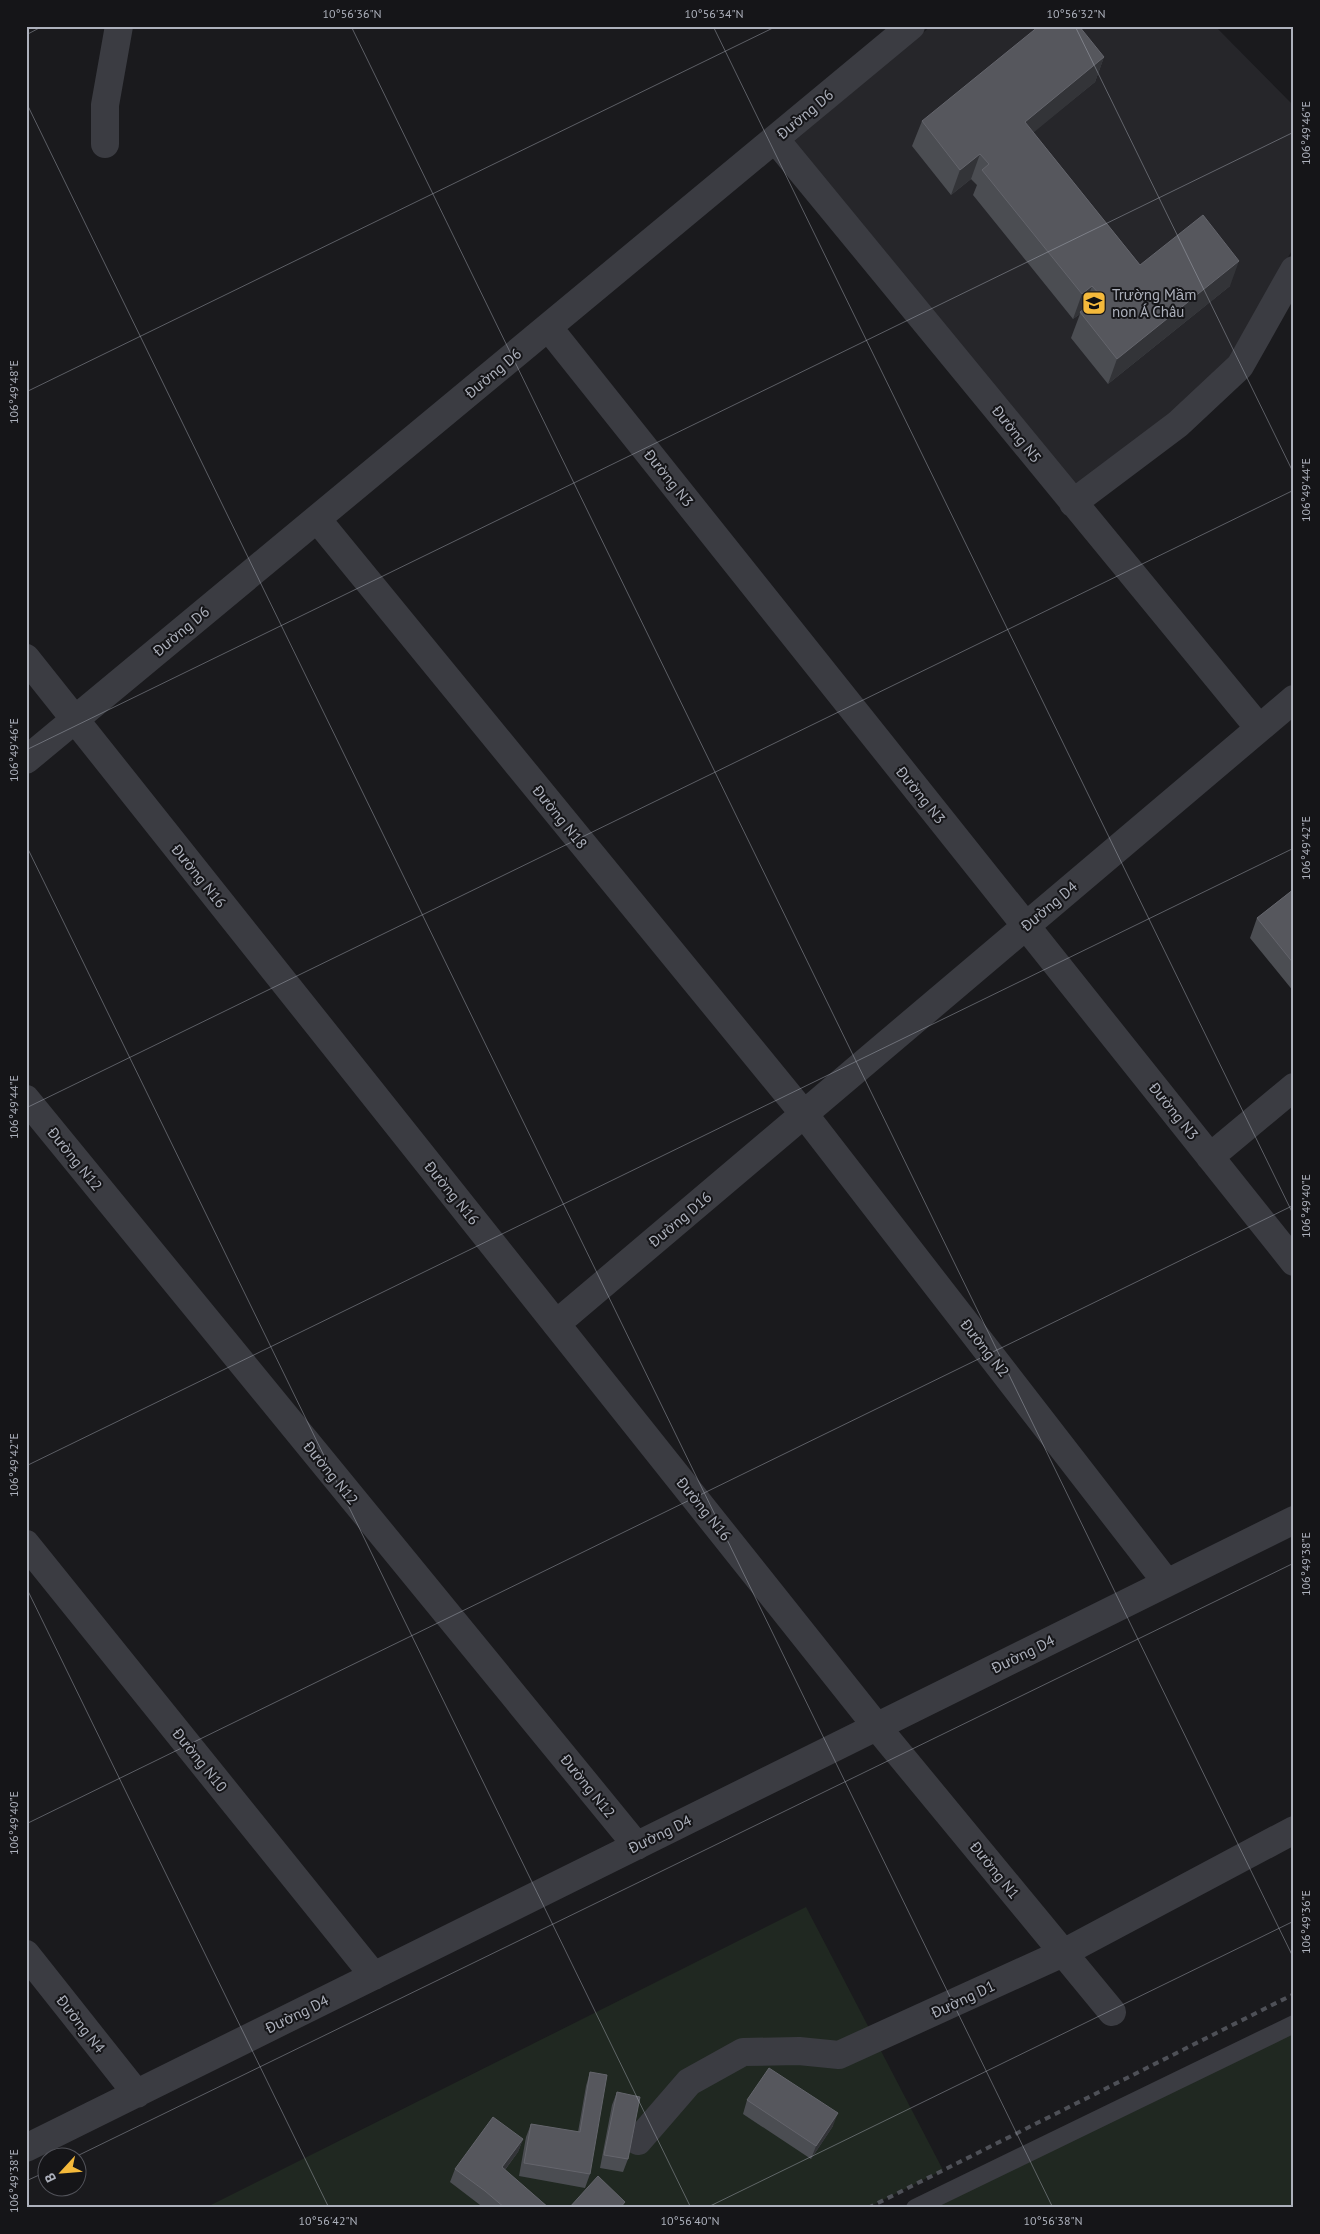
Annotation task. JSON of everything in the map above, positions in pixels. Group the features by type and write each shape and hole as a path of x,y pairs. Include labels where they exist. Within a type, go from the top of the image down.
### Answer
{"street":[{"path":"105,144 105,105 119,26"},
{"name":"Đường D6","path":"26,760 911,26"},
{"name":"Đường N5","path":"775,139 1259,728"},
{"path":"1074,503 1178,424 1240,366 1294,270"},
{"name":"Đường N3","path":"548,327 1294,1262"},
{"name":"Đường N18","path":"317,519 804,1114"},
{"name":"Đường N16","path":"26,658 877,1727"},
{"name":"Đường D4","path":"804,1114 1294,699"},
{"path":"1210,1157 1294,1087"},
{"name":"Đường N12","path":"26,1100 637,1846"},
{"name":"Đường D16","path":"556,1324 804,1114"},
{"name":"Đường N2","path":"804,1114 1167,1582"},
{"name":"Đường D4","path":"26,2148 1294,1520"},
{"name":"Đường N10","path":"26,1544 374,1976"},
{"name":"Đường N1","path":"877,1727 1112,2012"},
{"name":"Đường D1","path":"638,2140 689,2082 743,2052 799,2051 839,2055 1063,1953 1294,1830"},
{"name":"Đường N4","path":"26,1954 136,2094"}],"lane":[{"path":"916,2208 1294,2024"}],"shaded area":[{"name":"Trường Mầm non Á Châu","path":"931,26 1215,26 1294,106 1294,247 1230,360 1171,414 1075,487 793,142"},
{"path":"806,1907 943,2170 867,2208 205,2208"},
{"path":"1294,2033 1294,2208 933,2208"}],"building":[{"path":"1039,26 1079,26 1104,57 1025,122 1140,265 1203,215 1239,261 1117,359 1080,312 1101,296 1092,286 1082,294 982,170 989,164 980,154 960,170 922,121"},
{"path":"1294,889 1294,964 1257,918"},
{"path":"769,2068 838,2113 816,2146 747,2100"},
{"path":"590,2072 607,2075 590,2174 524,2163 531,2124 580,2132"},
{"path":"617,2092 640,2097 628,2159 604,2155"},
{"path":"493,2117 523,2139 502,2167 549,2208 505,2208 455,2169"},
{"path":"598,2176 625,2202 620,2208 569,2208"}],"railway":[{"path":"868,2208 1294,1994"}],"place":[{"name":"Trường Mầm non Á Châu","path":"1094,303"}]}
